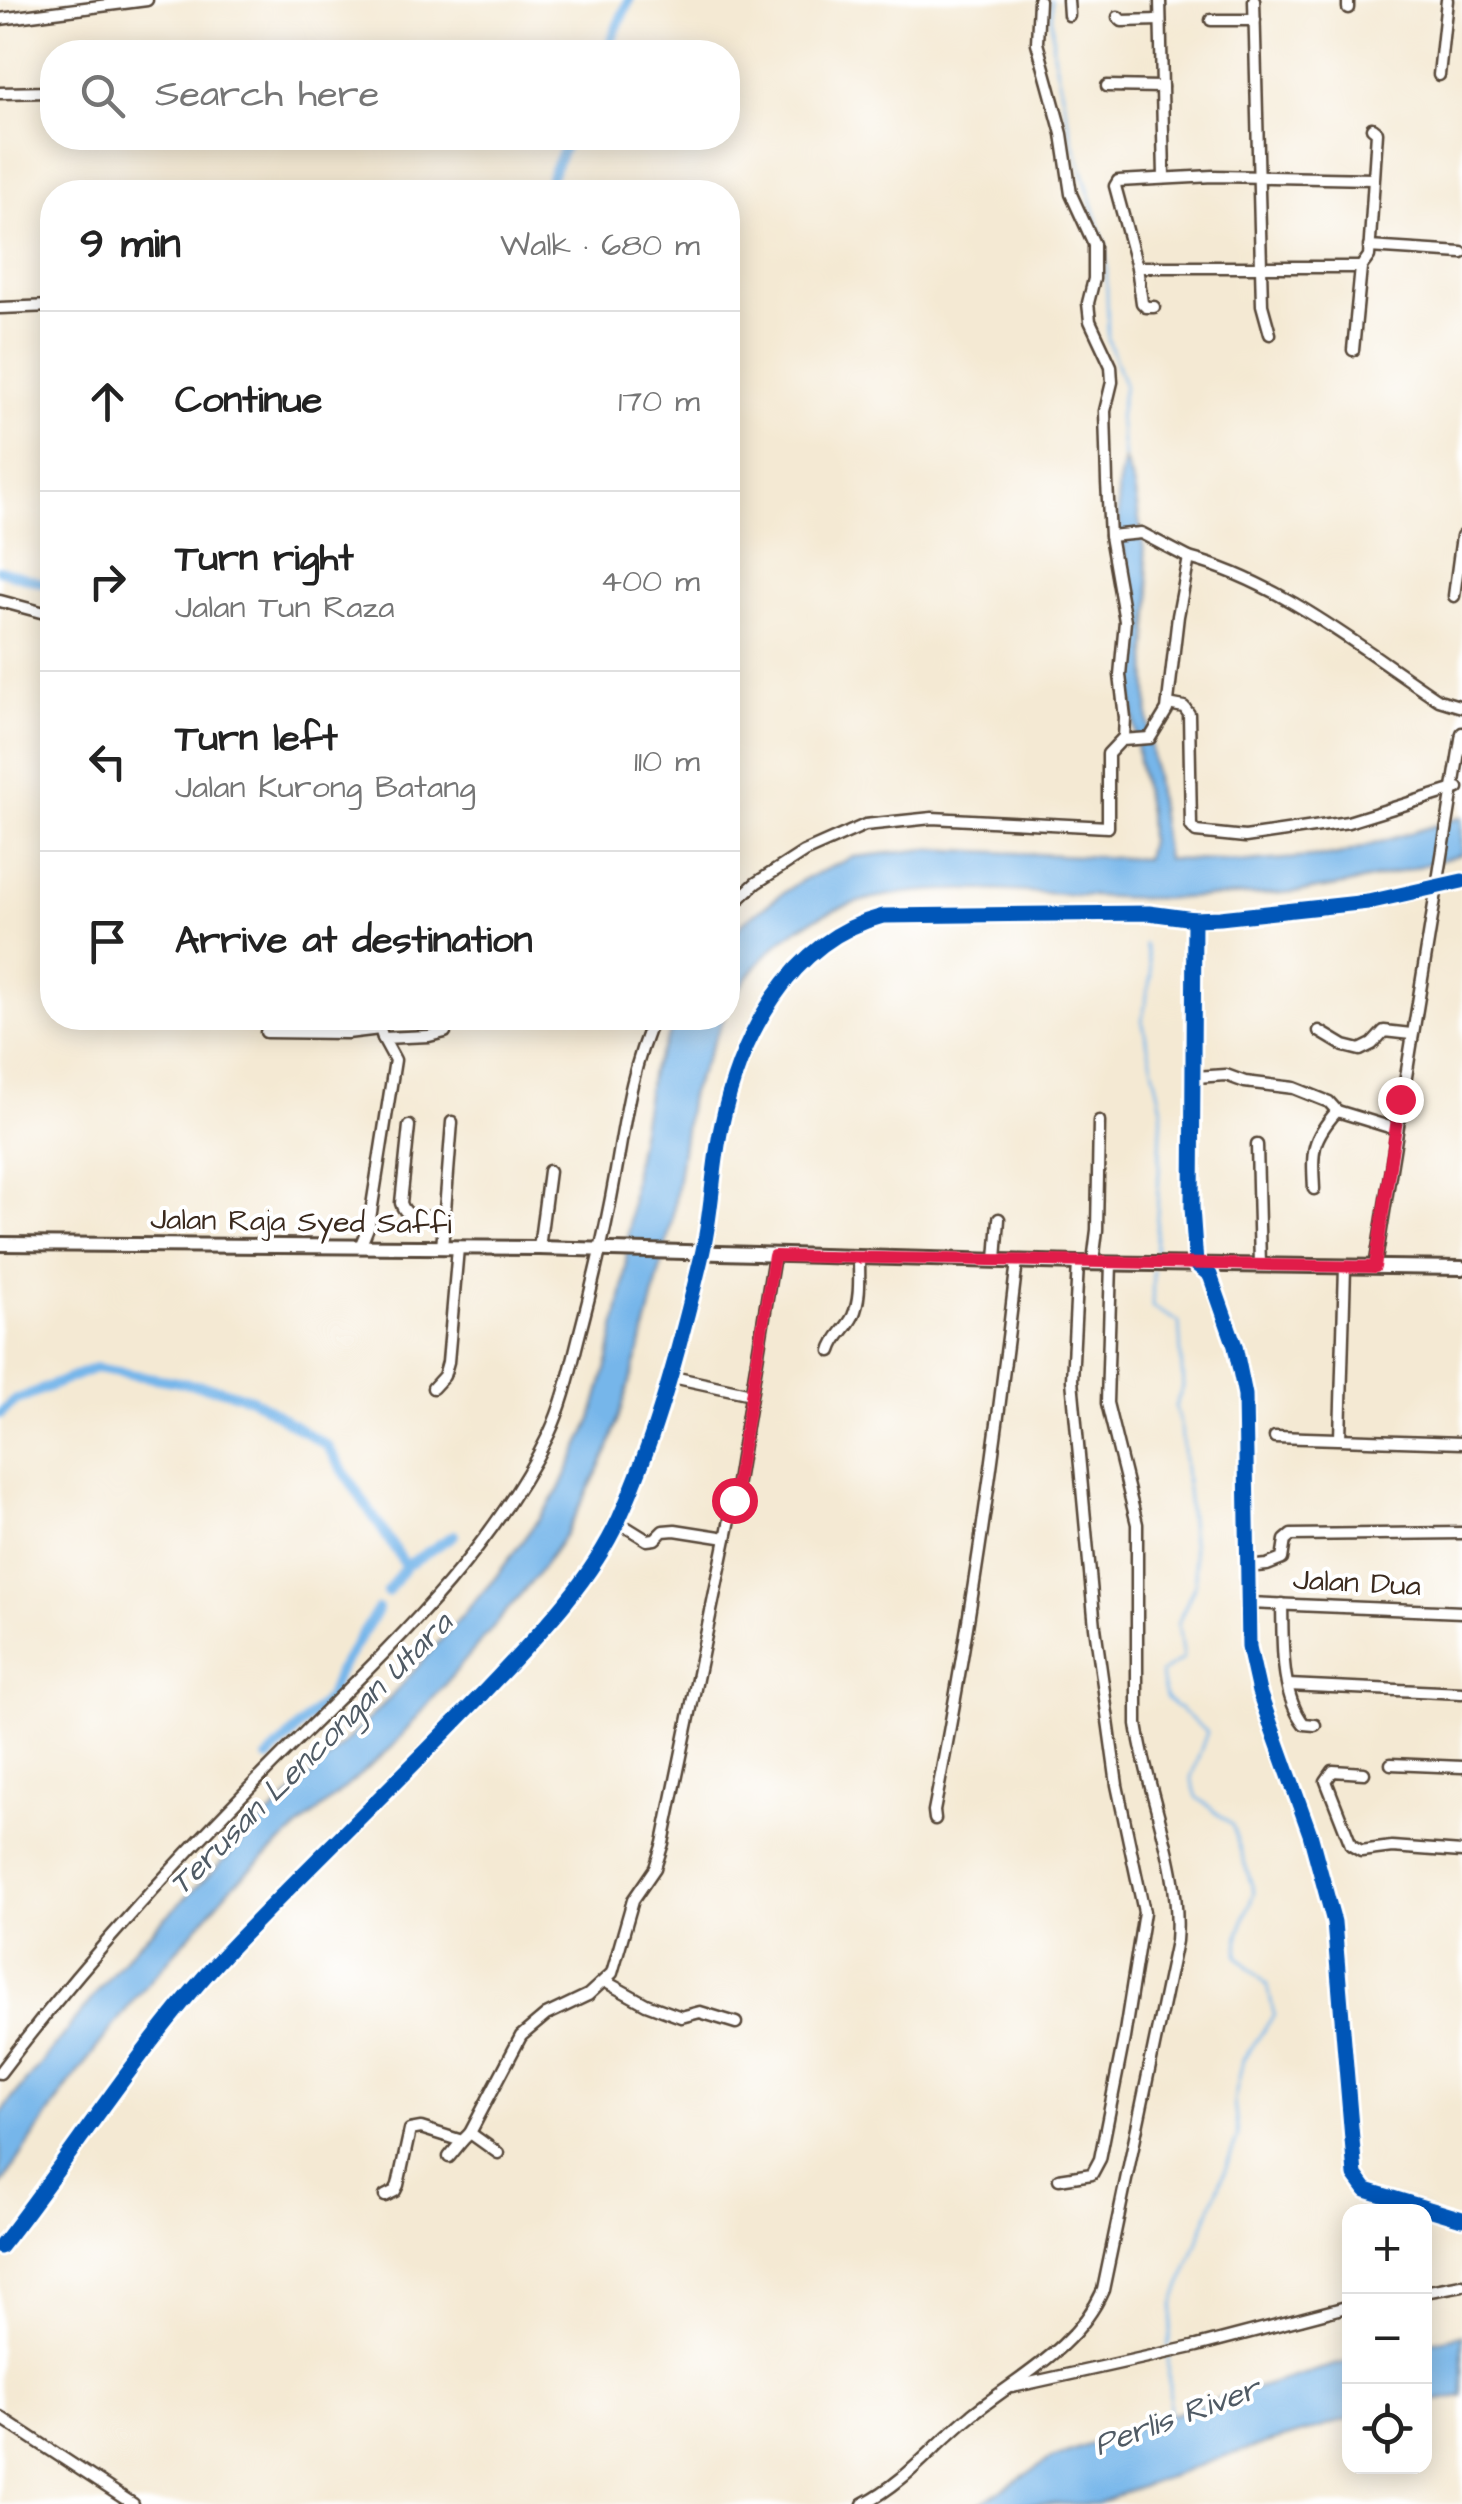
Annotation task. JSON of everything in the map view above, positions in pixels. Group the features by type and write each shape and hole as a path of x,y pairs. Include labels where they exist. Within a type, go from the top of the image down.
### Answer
{"main road":[{"name":"Jalan Raja Syed Saffi","path":"0,1244 539,1248 702,1255 1462,1268"}],"street":[{"path":"0,19 147,0"},
{"path":"740,897 756,882 804,852 865,824 932,818 1106,828 1108,754 1122,740 1125,707 1120,653 1124,620 1113,536 1105,411 1112,366 1090,321 1094,244 1070,194 1062,134 1037,42 1039,0"},
{"path":"1068,0 1069,15"},
{"path":"1160,0 1164,177"},
{"path":"1254,0 1262,306 1270,334"},
{"path":"1439,76 1447,0"},
{"path":"1118,17 1122,22 1160,20"},
{"path":"1211,20 1255,20"},
{"path":"1108,86 1162,88"},
{"path":"0,93 40,92"},
{"path":"1353,350 1361,267 1369,247 1377,132 1372,128"},
{"path":"1154,307 1142,303 1137,267 1115,186 1124,179 1372,178"},
{"path":"1369,247 1462,253"},
{"path":"1137,267 1361,267"},
{"path":"0,308 40,306"},
{"path":"1113,536 1141,533 1189,558 1247,578 1279,594 1440,700 1462,706"},
{"path":"1454,596 1462,536"},
{"path":"1122,740 1150,738 1164,718 1189,558"},
{"path":"0,601 40,613"},
{"path":"1168,704 1184,707 1189,714 1191,826 1196,832 1245,837 1348,822 1457,791"},
{"path":"1375,1267 1411,1034 1457,791 1462,733"},
{"path":"0,2247 180,2004 534,1639 602,1551 648,1448 702,1255 721,1128 737,1070 755,1028 796,968 827,943 871,919 898,914 1149,913 1194,919 1368,902 1462,881"},
{"path":"1194,919 1192,1208 1196,1264 1210,1276 1234,1346 1245,1395 1248,1647 1259,1692 1310,1834 1334,1922 1355,2175 1366,2190 1462,2219"},
{"path":"266,1032 368,1030"},
{"path":"360,1248 369,1225 395,1060 383,1030"},
{"path":"394,1030 430,1036 446,1030"},
{"path":"0,2073 94,1954 220,1818 443,1592 530,1468 564,1394 605,1250 627,1103 648,1030"},
{"path":"1319,1031 1344,1046 1360,1050 1384,1032 1411,1034"},
{"path":"1195,1078 1226,1076 1294,1088 1329,1102 1337,1110 1396,1129"},
{"path":"1314,1189 1312,1148 1337,1110"},
{"path":"1059,2180 1092,2174 1100,2159 1144,1912 1114,1767 1095,1627 1072,1380 1086,1263 1097,1230 1099,1121"},
{"path":"442,1248 452,1122"},
{"path":"410,1126 401,1204 404,1212 408,1216 446,1215"},
{"path":"1257,1145 1260,1265"},
{"path":"539,1248 549,1172"},
{"path":"996,1260 999,1219"},
{"path":"434,1388 444,1376 448,1362 458,1248"},
{"path":"449,2156 466,2137 526,2031 606,1982 616,1963 633,1900 656,1868 726,1538 774,1256"},
{"path":"831,1352 857,1303 859,1257"},
{"path":"935,1819 998,1426 1017,1261"},
{"path":"863,2504 904,2477 967,2418 1057,2352 1094,2311 1103,2290 1178,1928 1173,1874 1137,1724 1137,1524 1106,1403 1110,1263"},
{"path":"1340,1438 1346,1267"},
{"path":"668,1376 751,1394"},
{"path":"1275,1437 1462,1443"},
{"path":"618,1522 648,1540 655,1540 663,1531 675,1530 726,1538"},
{"path":"1246,1567 1282,1559 1285,1540 1291,1535 1462,1534"},
{"name":"Jalan Dua","path":"1249,1603 1462,1612"},
{"path":"1282,1604 1288,1686 1299,1718 1304,1724 1315,1725"},
{"path":"1288,1686 1462,1693"},
{"path":"1390,1764 1462,1767"},
{"path":"1364,1773 1334,1771 1326,1781 1351,1846 1370,1852 1392,1847 1462,1852"},
{"path":"606,1982 646,2004 681,2017 700,2012 736,2024"},
{"path":"384,2196 398,2185 410,2130 421,2128 466,2137 498,2153"},
{"path":"1432,2291 1462,2286"},
{"path":"1006,2389 1342,2308"},
{"path":"0,2418 133,2504"}],"water":[{"path":"1124,459 1134,487 1151,597 1147,652 1149,734 1166,859 1245,862 1338,855 1462,817 1462,854 1343,885 1272,894 1177,898 990,890 927,891 867,900 812,920 765,955 740,992 742,923 800,881 853,857 929,849 1145,859 1148,812 1131,688 1136,622 1119,524 1118,488"},
{"path":"672,1030 719,1030 690,1095 672,1220 644,1336 608,1451 565,1535 535,1577 392,1747 234,1884 132,2002 66,2088 0,2187 0,2114 126,1956 390,1698 495,1578 559,1491 592,1419 609,1359 624,1283 635,1162 651,1071"},
{"path":"1462,2335 1462,2396 1432,2401 1432,2341"},
{"name":"Perlis River","path":"1342,2363 1342,2421 1225,2456 1095,2504 979,2504 1052,2458 1205,2403"}],"waterway":[{"path":"611,40 629,0"},
{"path":"1051,0 1053,53 1072,138 1106,248 1108,339 1124,384 1119,418 1124,458"},
{"path":"549,180 563,150"},
{"path":"0,570 40,582"},
{"path":"1145,944 1151,975 1142,1020 1162,1108 1155,1258"},
{"path":"1153,1271 1152,1307 1179,1322 1183,1387 1175,1406 1181,1429 1196,1582 1178,1623 1183,1659 1160,1673 1166,1698 1207,1732 1191,1778 1197,1797 1232,1825 1254,1892 1239,1934 1238,1956 1268,1986 1274,2015 1243,2060 1234,2101 1238,2136 1174,2304 1168,2347"},
{"path":"0,1414 16,1400 95,1368 219,1389 252,1399 327,1446 406,1566 387,1592"},
{"path":"406,1566 454,1535"},
{"name":"Terusan Lencongan Utara","path":"268,1758 329,1697 338,1672 378,1609"},
{"name":"Perlis River","path":"1168,2355 1170,2417"}],"cycle path":[{"path":"0,2247 144,2051 205,1976 501,1674 558,1611 607,1543 644,1456 685,1325 708,1226 729,1095 755,1029 795,970 820,947 850,928 883,916 1149,913 1220,918 1368,902 1462,881"},
{"path":"1194,919 1192,1207 1196,1264 1210,1275 1235,1346 1245,1395 1249,1647 1259,1692 1310,1834 1334,1922 1355,2175 1366,2190 1462,2219"}],"route":[{"path":"734,1500 774,1256 1375,1267 1400,1099"}]}
